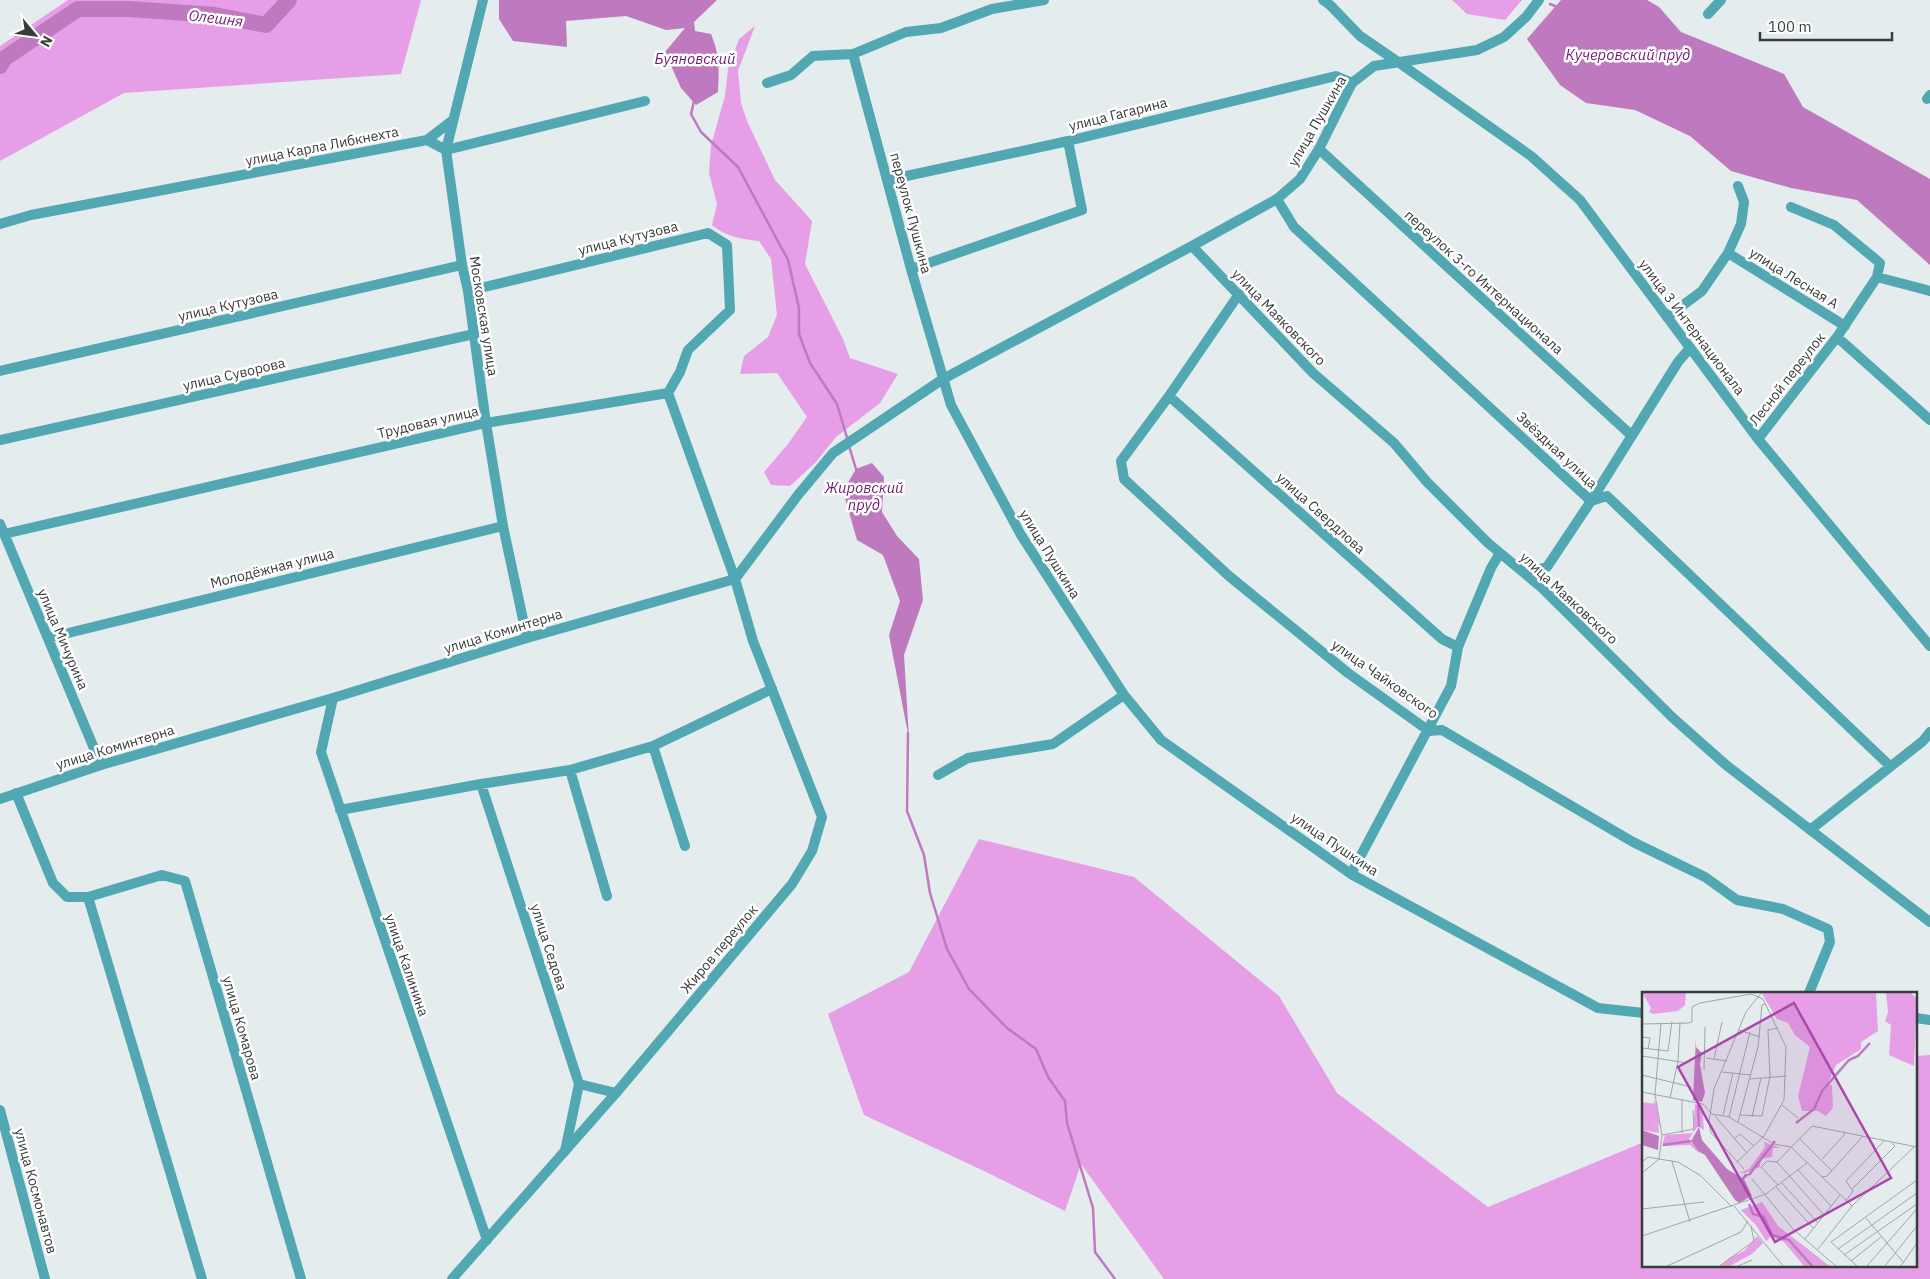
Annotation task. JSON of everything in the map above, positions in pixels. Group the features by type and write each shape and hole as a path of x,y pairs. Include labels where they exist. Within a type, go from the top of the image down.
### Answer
{"street":[{"name":"Московская улица","path":"483,0 446,150 502,526 527,638"},
{"path":"767,83 791,74 813,56 853,54 906,32 941,28 992,10 1044,0"},
{"name":"улица 3 Интернационала","path":"1323,0 1360,36 1531,156 1580,200 1758,438 1930,646"},
{"name":"улица Пушкина","path":"1539,0 1526,17 1504,37 1477,50 1374,66 1352,83 1319,149 1300,179 1277,198 1192,246 943,379 951,405 1021,535 1124,696 1161,740 1352,874 1598,1008 1642,1013"},
{"path":"1708,14 1721,0"},
{"name":"переулок Пушкина","path":"853,54 943,379"},
{"name":"улица Гагарина","path":"888,180 1068,140 1336,76 1352,83"},
{"path":"453,120 427,140 446,150 645,101"},
{"name":"улица Карла Либкнехта","path":"0,224 31,215 427,140"},
{"path":"911,269 1082,210 1068,140"},
{"name":"переулок 3-го Интернационала","path":"1319,149 1631,435"},
{"path":"1667,317 1702,291 1728,253 1741,224 1744,202 1738,186"},
{"name":"Звёздная улица","path":"1277,198 1294,227 1591,501 1606,496 1890,766"},
{"path":"1791,207 1834,226 1880,263 1876,277 1930,291"},
{"name":"улица Кутузова","path":"468,291 708,233 727,245 730,310 688,350 680,372 668,393"},
{"name":"улица Маяковского","path":"1192,246 1313,373 1394,443 1428,482 1500,553 1541,587 1673,718 1726,765 1930,922"},
{"name":"улица Лесная А","path":"1728,253 1845,326"},
{"name":"улица Кутузова","path":"0,371 462,265"},
{"name":"Лесной переулок","path":"1758,438 1837,337 1876,277"},
{"name":"улица Чайковского","path":"1239,294 1169,396 1121,461 1124,479 1229,576 1348,673 1429,731 1442,730 1633,842 1705,877 1737,900 1783,909 1828,928 1830,942 1809,992"},
{"name":"улица Суворова","path":"0,440 474,334"},
{"name":"Лесной переулок","path":"1837,337 1930,420"},
{"path":"1524,573 1547,567 1591,501 1678,362 1690,348"},
{"path":"735,579 798,495 833,453 943,379"},
{"path":"668,393 735,579"},
{"name":"Трудовая улица","path":"4,534 486,423 668,393"},
{"name":"улица Свердлова","path":"1169,396 1442,639 1458,647"},
{"name":"улица Мичурина","path":"0,524 101,764"},
{"name":"Молодёжная улица","path":"48,638 502,526"},
{"path":"1352,874 1429,731 1451,686 1458,647 1500,553"},
{"name":"улица Коминтерна","path":"0,799 101,764 332,698 527,638 735,579"},
{"name":"Жиров переулок","path":"452,1279 616,1093 792,884 812,850 822,817 753,640 735,579"},
{"path":"340,810 570,770 653,746 772,689"},
{"path":"938,775 968,758 1053,744 1124,696"},
{"name":"улица Калинина","path":"332,698 321,752 487,1240"},
{"path":"1810,830 1923,741 1930,732"},
{"path":"653,746 684,846"},
{"path":"570,770 607,896"},
{"name":"улица Седова","path":"481,784 579,1084"},
{"name":"улица Комарова","path":"16,793 53,883 67,897 88,897 162,875 185,881 301,1279"},
{"path":"88,897 202,1279"},
{"path":"565,1151 579,1084 616,1093"},
{"name":"улица Космонавтов","path":"0,1110 46,1279"}],"shaded area":[{"path":"68,0 421,0 401,74 124,93 0,161 0,46"},
{"path":"1452,0 1522,0 1505,20 1467,14"},
{"path":"755,26 738,71 741,103 747,121 775,180 812,221 805,264 843,339 850,358 898,374 880,403 836,437 816,462 790,486 771,485 764,472 788,444 807,417 777,373 740,374 744,356 768,337 777,315 771,259 759,241 728,235 712,225 717,204 709,173 711,145 725,96 728,69 739,39"},
{"path":"979,839 1134,877 1279,996 1337,1093 1488,1207 1642,1143 1642,1266 1918,1266 1918,1056 1930,1055 1930,1279 1164,1279 1081,1164 1065,1211 864,1115 828,1014 909,972"}],"water":[{"name":"Буяновский","path":"499,0 717,0 694,22 695,31 711,34 714,42 718,63 718,92 696,105 681,88 665,52 685,28 666,30 626,16 566,21 567,47 513,41 499,19"},
{"name":"Кучеровский пруд","path":"1561,0 1647,0 1659,7 1681,32 1784,74 1803,107 1930,179 1930,265 1857,200 1791,188 1731,171 1690,136 1635,110 1586,103 1560,85 1527,39"},
{"name":"Жировский пруд","path":"872,463 884,477 882,512 897,536 919,559 923,600 904,655 909,739 889,635 900,601 883,555 857,540 843,491 856,469"}],"waterway":[{"name":"Олешня","path":"0,66 5,58 78,9 129,9 215,15 266,25 289,0"},
{"path":"1550,4 1555,6"},
{"path":"694,101 691,114 701,132 738,167 788,260 799,308 799,334 810,363 837,404 848,441"},
{"path":"849,446 856,469"},
{"path":"908,733 907,811 924,855 930,893 947,949 969,989 1007,1028 1036,1049 1048,1077 1065,1101 1067,1123 1093,1208 1095,1252 1115,1279"}]}
